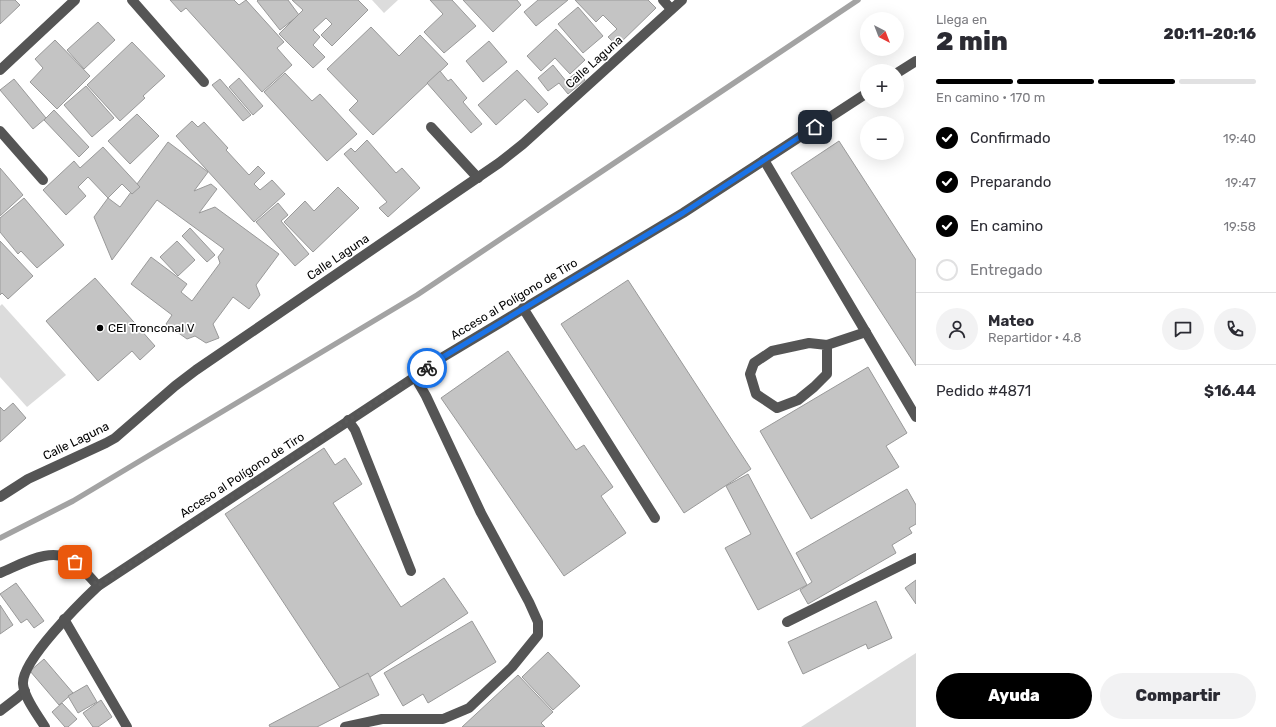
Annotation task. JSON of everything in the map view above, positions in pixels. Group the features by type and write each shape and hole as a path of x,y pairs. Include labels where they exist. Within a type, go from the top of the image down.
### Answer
{"street":[{"path":"0,70 76,0"},
{"path":"132,0 204,82"},
{"path":"662,0 671,9"},
{"name":"Calle Laguna","path":"0,497 28,479 115,438 175,386 196,370 513,154 682,0"},
{"path":"904,69 916,61"},
{"name":"Acceso al Polígono de Tiro","path":"25,690 23,678 27,668 43,644 64,619 98,586 415,377 438,360 683,213 860,98"},
{"path":"431,127 478,178"},
{"path":"0,131 43,180"},
{"path":"764,160 916,417"},
{"path":"523,308 655,518"},
{"path":"827,345 827,374 798,400 777,408 756,394 750,374 754,363 772,350 809,343 827,345 866,332"},
{"path":"345,727 382,719 443,718 470,708 512,667 538,636 538,622 529,602 480,513 426,396 415,377"},
{"path":"348,420 355,430 411,572"},
{"path":"0,573 36,558 59,555 75,562 98,586"},
{"path":"788,622 916,558"},
{"path":"64,619 127,727"},
{"path":"0,711 25,690 33,708 45,727"}],"shaded area":[{"path":"372,0 398,0 384,13"},
{"path":"2,304 66,375 27,407 0,377 0,306"},
{"path":"916,653 916,727 801,727"}],"building":[{"path":"0,0 15,0 20,5 0,24"},
{"path":"170,0 234,0 239,5 246,0 284,42 277,48 292,65 262,92 186,8 181,12"},
{"path":"288,0 299,15 280,30 257,1"},
{"path":"292,0 358,0 368,10 332,46 321,35 332,24 326,18 313,30 320,37 313,45 325,57 313,68 279,34 303,10"},
{"path":"430,0 452,0 476,26 444,53 424,32 443,14"},
{"path":"463,0 517,0 521,5 493,32"},
{"path":"538,0 568,0 536,26 524,12"},
{"path":"575,0 648,0 656,8 617,46 608,37 617,29 603,15 596,22"},
{"path":"578,7 603,36 583,53 558,24"},
{"path":"98,22 115,40 84,69 67,50"},
{"path":"371,27 399,56 420,35 448,64 373,135 349,110 358,101 327,69"},
{"path":"556,29 585,60 570,74 555,58 541,71 527,56"},
{"path":"55,40 90,76 57,109 30,82 43,68 35,59"},
{"path":"489,41 507,62 483,82 466,61"},
{"path":"132,42 165,76 143,96 145,98 120,121 87,85"},
{"path":"553,65 566,81 578,71 585,80 568,94 559,83 548,91 538,78"},
{"path":"517,70 548,104 538,113 525,99 496,125 478,105"},
{"path":"440,71 448,81 451,79 467,98 463,102 482,124 471,133 427,83"},
{"path":"285,73 312,101 320,94 357,134 327,161 264,92"},
{"path":"239,78 263,106 253,115 229,87"},
{"path":"14,79 46,118 33,129 0,90"},
{"path":"220,79 251,115 243,121 212,85"},
{"path":"86,86 114,118 92,137 64,105"},
{"path":"54,110 89,147 79,157 44,120"},
{"path":"137,114 159,136 130,164 108,141"},
{"path":"192,121 198,127 204,122 228,148 226,150 249,175 258,166 265,173 254,184 260,190 272,180 285,194 254,222 176,136"},
{"path":"367,140 396,173 402,168 420,188 388,217 379,208 387,202 344,154 351,148 355,152"},
{"path":"839,141 916,260 916,366 791,173"},
{"path":"168,142 208,172 194,191 211,184 217,189 199,213 215,207 279,254 256,285 260,295 249,309 233,297 213,324 219,338 206,343 195,336 187,339 166,324 172,315 131,284 151,257 187,284 181,292 192,301 220,263 218,257 224,249 157,200 112,260 94,217 108,198 120,207"},
{"path":"103,147 140,187 132,194 122,184 108,198 88,177 78,187 86,196 66,215 43,190 74,161 80,168"},
{"path":"0,168 23,195 0,216"},
{"path":"338,187 359,208 313,252 284,222 305,201 314,211"},
{"path":"24,198 64,245 37,268 21,251 18,254 0,232 0,218"},
{"path":"278,203 288,215 281,221 309,254 295,266 256,222"},
{"path":"190,228 215,255 207,262 182,236"},
{"path":"0,241 33,276 8,299 2,293 0,295"},
{"path":"177,241 195,260 178,276 160,257"},
{"path":"95,278 155,346 140,360 132,351 98,381 46,321"},
{"path":"628,280 751,469 684,513 561,324"},
{"path":"508,351 576,450 584,445 613,487 601,496 626,533 564,576 441,398"},
{"path":"868,367 907,433 886,446 899,467 811,519 760,431"},
{"path":"13,403 26,418 0,442 0,407 4,411"},
{"path":"324,448 335,465 345,458 362,484 333,503 401,607 444,578 468,613 344,694 225,514"},
{"path":"748,474 807,585 758,610 725,548 751,534 726,486"},
{"path":"907,489 916,505 916,524 909,528 912,533 892,545 896,553 808,604 800,590 812,582 796,553"},
{"path":"916,580 916,604 905,588"},
{"path":"16,583 44,621 34,628 27,619 21,623 0,594"},
{"path":"876,601 892,638 868,649 866,644 803,674 788,642"},
{"path":"0,605 13,625 0,634"},
{"path":"472,621 496,662 428,703 423,694 403,706 384,673"},
{"path":"548,652 580,686 553,710 522,677"},
{"path":"44,659 73,693 59,705 30,671"},
{"path":"368,673 379,695 317,727 270,727 269,725"},
{"path":"518,675 553,712 541,723 545,727 462,727"},
{"path":"87,685 97,702 78,713 68,696"},
{"path":"101,700 112,717 98,727 93,727 83,713"},
{"path":"62,703 77,719 68,727 65,727 52,712"}],"waterway":[{"path":"0,538 73,501 417,295 858,0"}],"way so far":[{"path":"75,562 98,586 427,368"}],"place":[{"name":"CEI Tronconal V","path":"100,328"}],"route":[{"path":"427,368 523,308 683,213 815,127"}]}
